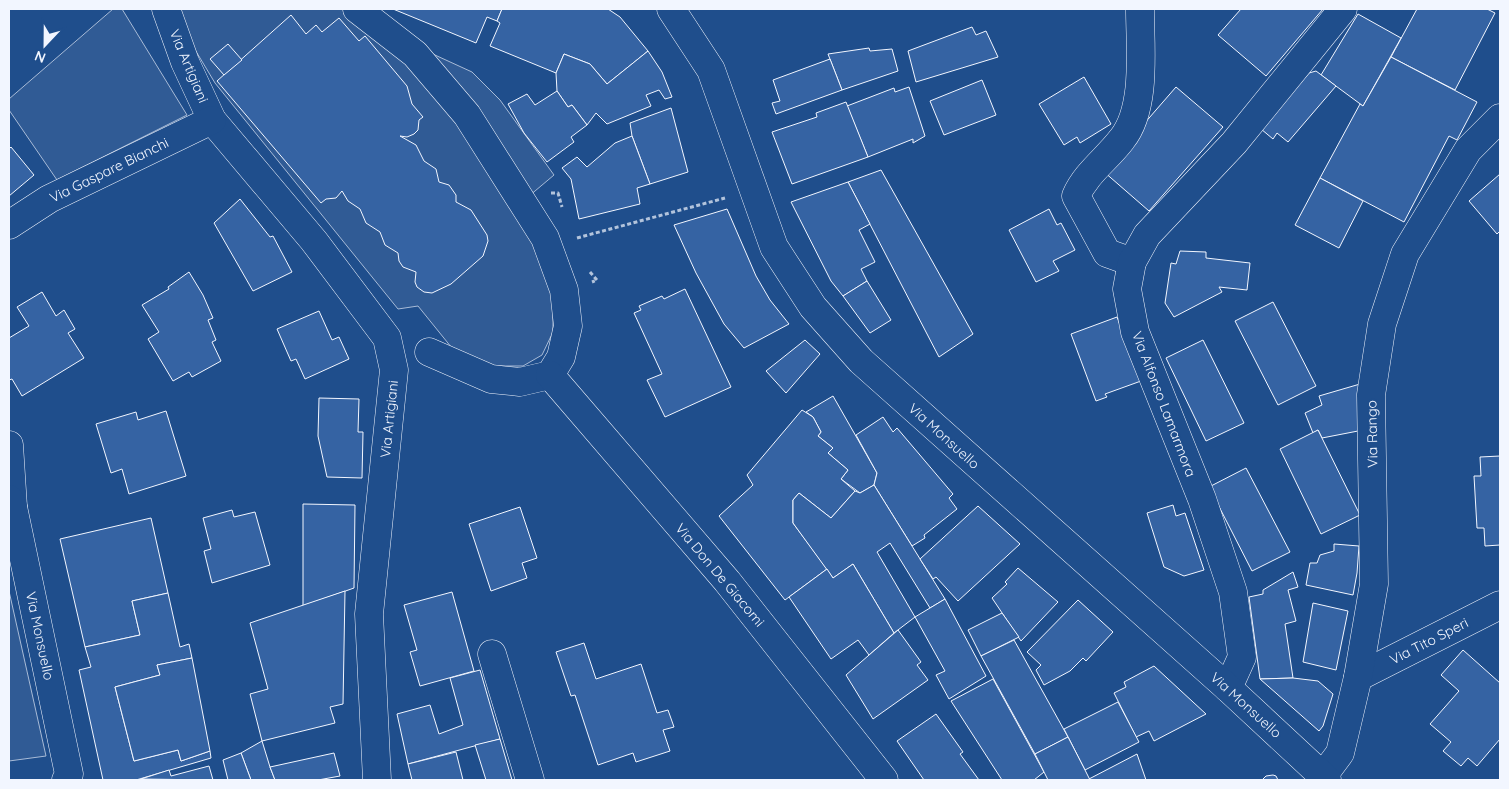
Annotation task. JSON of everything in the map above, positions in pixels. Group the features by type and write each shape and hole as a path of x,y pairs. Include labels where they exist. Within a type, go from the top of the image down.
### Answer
{"street":[{"name":"Via Artigiani","path":"166,9 185,62 212,120 314,241 387,338 394,370 369,614 377,780"},
{"path":"357,9 415,54 467,115 545,238 564,290 568,326 560,357 550,375 520,382 491,379 429,352"},
{"name":"Via Monsuello","path":"671,9 711,70 774,247 813,307 862,361 1228,688 1325,778"},
{"path":"1132,262 1107,252 1076,196 1082,183 1122,139 1134,122 1140,79 1140,9"},
{"name":"Via Alfonso Lamarmora","path":"1228,688 1242,657 1233,592 1202,499 1135,332 1128,289 1132,262 1147,235 1234,143 1343,9"},
{"name":"Via Rango","path":"1325,778 1340,753 1358,677 1374,584 1371,395 1382,324 1405,254 1468,150 1500,118"},
{"name":"Via Gaspare Bianchi","path":"9,225 49,199 212,120"},
{"name":"Via Don De Giacomi","path":"550,375 727,581 884,780"},
{"path":"9,445 11,503"},
{"name":"Via Monsuello","path":"11,503 68,778"},
{"name":"Via Tito Speri","path":"1358,677 1500,605"},
{"path":"492,654 530,780"}],"path":[{"path":"571,240 753,191"},
{"path":"586,266 597,280"}],"shaded area":[{"path":"113,9 122,9 187,115 57,180 9,110 9,99"},
{"path":"181,9 360,9 400,39 472,72 500,100 554,175 516,207 553,284 553,332 542,355 523,366 495,366 456,353 418,306 398,309 215,83 182,28"},
{"path":"9,591 46,756 9,761"}],"building":[{"path":"393,9 502,9 497,21 487,17 476,43"},
{"path":"502,9 608,9 620,17 648,51 607,84 590,64 564,54 556,73 490,46 500,23 497,21"},
{"path":"1241,9 1323,9 1266,76 1218,35"},
{"path":"1417,9 1487,9 1495,13 1455,90 1391,57"},
{"path":"1358,14 1401,38 1363,106 1321,75"},
{"path":"291,15 306,34 316,25 322,32 339,18 359,41 365,36 407,86 412,104 423,117 419,120 418,130 414,134 407,137 400,136 416,145 424,161 436,169 439,182 449,185 456,195 456,202 471,210 487,235 488,241 483,256 451,284 432,293 424,292 417,287 415,282 416,272 403,267 399,261 398,253 385,245 380,232 366,223 360,209 348,201 342,191 336,198 326,199 321,203 217,81"},
{"path":"972,27 976,35 986,31 998,57 916,82 908,51"},
{"path":"228,44 242,60 224,75 210,59"},
{"path":"869,48 870,51 892,49 898,71 842,90 828,54"},
{"path":"648,51 662,72 672,97 665,99 659,90 646,95 651,106 607,124 596,113 587,125 572,105 568,107 557,91 556,73 564,54 590,64 607,84"},
{"path":"1391,57 1477,102 1457,140 1449,136 1404,222 1320,178 1360,104 1363,106"},
{"path":"830,59 842,90 776,114 772,103 780,101 773,80"},
{"path":"1316,71 1336,86 1288,142 1277,133 1273,139 1261,129 1309,73"},
{"path":"1084,77 1111,124 1080,143 1077,137 1064,145 1039,104"},
{"path":"982,80 996,115 944,135 930,101"},
{"path":"909,87 925,136 913,143 913,139 868,157 847,106 894,88 895,92"},
{"path":"1176,87 1223,127 1149,211 1103,171"},
{"path":"557,91 568,107 572,105 587,125 571,137 574,142 547,162 524,133 508,104 527,94 535,105"},
{"path":"846,102 868,157 792,184 772,132 817,117 816,113"},
{"path":"671,108 688,172 650,184 632,136 630,123"},
{"path":"632,136 650,184 637,188 640,204 579,219 571,179 562,168 577,157 587,167 615,143"},
{"path":"11,147 34,175 9,196 9,149"},
{"path":"881,170 973,334 939,357 848,182"},
{"path":"1500,174 1500,231 1497,234 1469,201"},
{"path":"1320,178 1363,201 1339,248 1295,225"},
{"path":"848,182 870,224 859,230 875,262 861,269 867,281 843,296 831,281 791,202"},
{"path":"240,199 270,237 273,236 292,272 253,291 214,223"},
{"path":"727,209 756,276 770,300 789,324 744,348 724,324 696,273 674,225"},
{"path":"1049,209 1057,225 1061,223 1075,250 1053,261 1059,271 1036,282 1009,230"},
{"path":"1180,251 1206,252 1206,258 1250,263 1247,290 1219,287 1222,292 1174,317 1165,303 1171,263 1176,264"},
{"path":"189,272 203,295 213,318 208,320 216,340 212,342 221,361 192,377 189,372 173,381 148,339 159,332 142,305 169,289 168,287"},
{"path":"867,281 891,320 870,333 843,296"},
{"path":"685,289 731,387 665,417 647,380 662,374 634,313 641,310 639,306 662,296 664,299"},
{"path":"42,292 56,316 64,310 75,329 68,333 84,358 22,396 12,379 9,380 9,338 29,326 17,307"},
{"path":"1273,302 1316,386 1278,405 1235,321"},
{"path":"319,311 332,340 339,337 349,359 305,379 296,359 291,361 277,329"},
{"path":"1117,317 1141,381 1105,394 1107,397 1096,401 1071,334"},
{"path":"805,340 820,354 786,393 766,371"},
{"path":"1203,340 1244,423 1206,441 1166,358"},
{"path":"1360,384 1358,431 1322,438 1318,430 1313,433 1305,413 1322,405 1319,396"},
{"path":"833,396 877,473 874,485 860,493 841,479 848,470 828,453 833,448 818,436 821,432 813,417 806,412"},
{"path":"319,398 359,399 358,432 363,432 362,478 327,477 318,436"},
{"path":"802,410 813,417 821,432 818,436 833,448 828,453 848,470 841,479 855,491 831,518 799,493 793,500 793,523 827,569 785,600 719,516 753,485 747,475"},
{"path":"166,411 186,476 129,494 122,469 111,473 96,424 136,412 138,420"},
{"path":"883,417 893,432 897,428 953,494 949,498 957,509 924,535 925,538 912,546 874,485 877,473 856,435"},
{"path":"1318,430 1360,515 1321,534 1280,449"},
{"path":"1500,456 1500,545 1485,546 1484,528 1477,528 1474,476 1481,476 1480,457"},
{"path":"1246,468 1290,552 1252,571 1209,487"},
{"path":"874,485 945,599 930,608 890,543 877,552 915,617 894,633 853,564 833,578 793,523 793,500 799,493 831,518 855,491 860,493"},
{"path":"303,504 355,505 354,588 303,606"},
{"path":"1173,505 1176,516 1185,513 1204,570 1184,576 1164,567 1147,513"},
{"path":"978,506 1020,544 958,601 936,577 933,579 920,559"},
{"path":"520,507 537,558 522,563 527,578 491,591 469,524"},
{"path":"232,510 234,517 255,512 270,565 212,583 204,551 211,549 203,518"},
{"path":"151,518 168,593 132,601 140,635 85,647 60,539"},
{"path":"1334,544 1359,546 1353,595 1306,585 1310,563 1317,563 1320,555 1334,551"},
{"path":"853,564 894,633 869,655 858,640 831,659 789,597 827,569 833,578"},
{"path":"1018,568 1058,602 1021,641 992,598 1007,584 1005,582"},
{"path":"1293,572 1298,587 1288,590 1296,621 1285,624 1293,678 1260,679 1249,597 1263,594 1263,590"},
{"path":"345,591 343,704 330,707 335,723 262,741 250,694 268,689 250,623"},
{"path":"452,592 474,671 420,686 410,652 417,650 404,605"},
{"path":"168,593 180,647 189,644 192,658 157,665 160,675 115,687 134,761 178,750 181,761 210,751 211,758 136,780 103,780 79,670 91,667 85,647 140,635 132,601"},
{"path":"945,599 986,676 949,699 936,675 945,671 915,617"},
{"path":"1078,600 1113,632 1086,661 1083,658 1070,671 1044,685 1036,670 1041,665 1027,652"},
{"path":"1313,603 1348,611 1336,670 1303,662"},
{"path":"1002,613 1019,637 981,656 968,630"},
{"path":"898,630 921,662 917,665 928,680 873,719 846,675"},
{"path":"1014,640 1068,737 1035,754 981,656"},
{"path":"584,643 596,679 641,664 657,713 668,710 674,727 663,730 670,751 636,762 633,753 598,765 575,695 571,696 556,652"},
{"path":"1463,650 1500,683 1500,739 1477,766 1468,758 1461,766 1443,751 1451,742 1430,724 1459,691 1441,675"},
{"path":"192,658 210,751 181,761 178,750 134,761 115,687 160,675 157,665"},
{"path":"1154,666 1206,714 1154,741 1149,731 1136,737 1114,693 1126,687 1124,682"},
{"path":"480,670 500,739 408,764 397,714 430,705 439,734 463,725 450,678"},
{"path":"1293,678 1318,681 1333,694 1323,726 1319,731 1260,679"},
{"path":"993,679 1044,772 1034,780 1002,780 951,701"},
{"path":"1118,702 1139,742 1085,770 1064,729"},
{"path":"936,714 963,752 960,754 979,780 924,780 897,741"},
{"path":"1068,737 1090,780 1048,780 1035,754"},
{"path":"500,739 512,780 486,780 475,745"},
{"path":"262,741 275,780 251,780 241,753"},
{"path":"456,752 463,780 412,780 408,764"},
{"path":"241,753 251,780 228,780 223,760"},
{"path":"334,753 340,776 318,780 275,780 270,767"},
{"path":"1137,754 1146,780 1089,779"},
{"path":"209,766 213,780 141,779 169,770 171,776"},
{"path":"1273,775 1278,780 1262,780 1266,776"}]}
